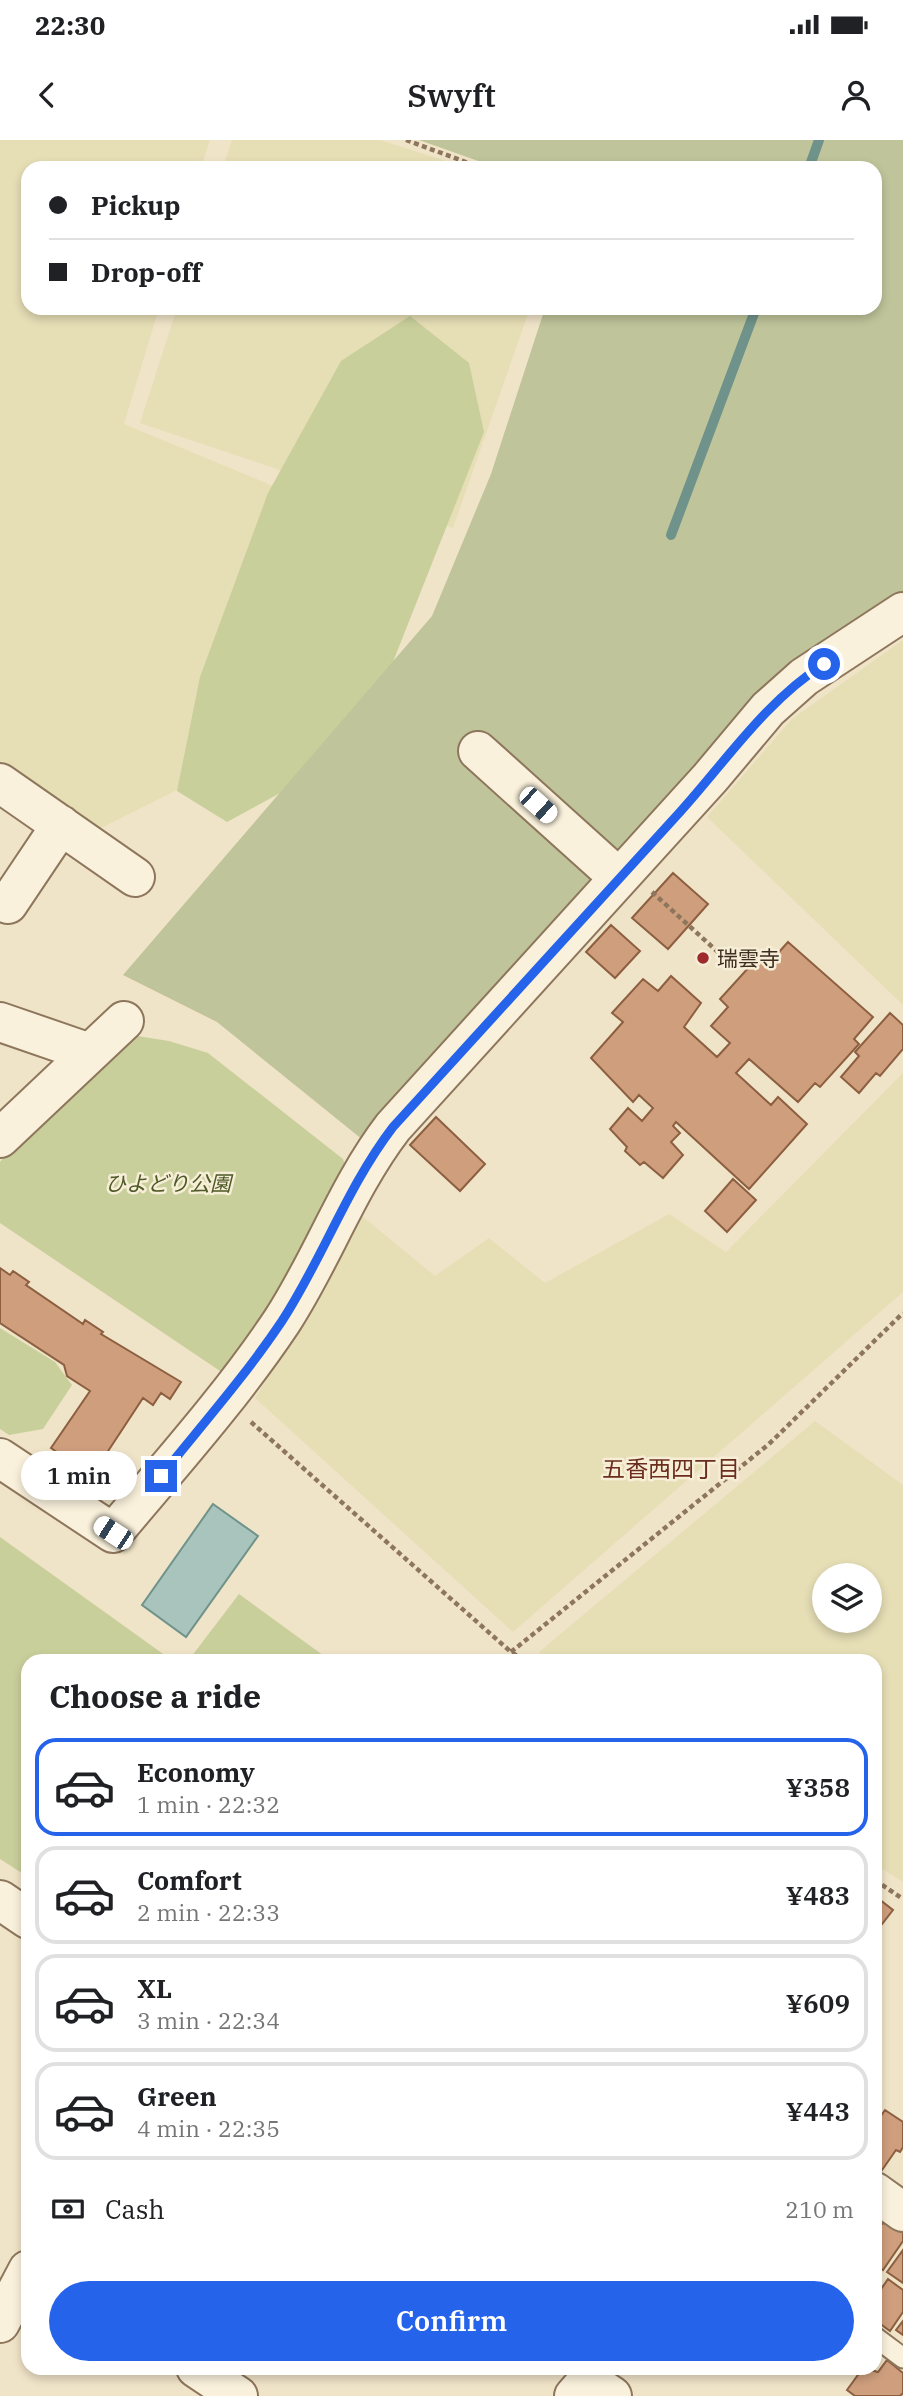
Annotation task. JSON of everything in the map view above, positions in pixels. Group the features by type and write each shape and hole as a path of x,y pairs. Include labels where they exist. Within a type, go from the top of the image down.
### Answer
{"street":[{"path":"0,1458 113,1533 224,1399 283,1319 366,1162 393,1127 635,884 768,709 804,677 903,612"},
{"path":"478,751 635,884"},
{"path":"0,783 135,877"},
{"path":"0,901 8,904 61,825"},
{"path":"0,1138 124,1021"},
{"path":"0,1022 90,1053"},
{"path":"0,1900 21,1914"},
{"path":"882,2197 903,2212"},
{"path":"0,2323 21,2283"},
{"path":"207,2375 238,2396"},
{"path":"574,2396 588,2381 611,2396"}],"lane":[{"path":"882,2342 903,2358"}],"path":[{"path":"407,140 463,161"},
{"path":"635,884 732,964"},
{"path":"511,1652 769,1444 903,1313"},
{"path":"224,1399 514,1654"},
{"path":"882,1885 903,1899"}],"shaded area":[{"path":"0,140 210,140 203,161 21,161 21,315 157,315 124,424 278,488 181,788 95,831 0,762"},
{"path":"232,140 380,140 446,161 225,161"},
{"path":"175,315 528,315 453,528 140,423"},
{"path":"903,640 903,1005 707,817 792,719"},
{"path":"903,1073 903,1292 513,1632 255,1398 311,1310 362,1216 435,1276 489,1238 545,1283 669,1214 726,1252"},
{"path":"815,1421 903,1485 903,1882 882,1868 882,1654 539,1652"}],"green space":[{"path":"419,140 903,140 903,598 363,1140 217,1022 123,975 432,616 491,474 543,315 882,315 882,161 478,161"},
{"path":"410,316 469,363 484,432 387,677 302,781 227,822 177,791 200,677 268,493 341,361"},
{"name":"ひよどり公園","path":"131,1035 169,1041 208,1053 343,1159 346,1168 283,1293 223,1373 0,1223 0,1162 27,1129"},
{"path":"0,1328 55,1362 72,1385 43,1429 9,1435 0,1429"},
{"path":"0,1537 163,1654 21,1654 21,1872 0,1859"},
{"path":"239,1594 321,1654 193,1654"}],"water":[{"path":"213,1504 258,1536 186,1637 142,1605"}],"building":[{"path":"673,873 708,904 668,949 632,918"},
{"path":"611,925 640,951 615,978 586,952"},
{"path":"788,942 873,1017 854,1039 859,1044 820,1087 815,1083 798,1102 749,1059 736,1073 771,1105 778,1097 807,1124 749,1189 676,1122 673,1126 680,1133 671,1142 683,1155 663,1178 644,1162 640,1165 625,1151 627,1147 610,1129 628,1108 642,1121 653,1108 639,1095 633,1102 591,1058 623,1022 612,1013 643,979 658,991 671,976 701,1003 684,1027 717,1057 730,1043 711,1026 728,1007 720,999 761,954 770,962"},
{"path":"890,1013 903,1025 903,1049 880,1076 876,1073 859,1093 841,1077 859,1056 855,1052"},
{"path":"436,1117 485,1164 460,1191 410,1145"},
{"path":"733,1179 756,1200 727,1232 705,1211"},
{"path":"0,1268 10,1275 13,1271 29,1282 26,1285 83,1324 85,1320 103,1332 101,1334 181,1382 170,1399 161,1393 153,1405 143,1398 93,1474 90,1471 88,1474 51,1448 90,1391 67,1376 64,1365 0,1323"},
{"path":"882,1901 893,1910 882,1924"},
{"path":"885,2110 903,2122 903,2147 900,2152 896,2150 882,2170 882,2114"},
{"path":"882,2224 903,2231 903,2241 883,2270 882,2269"},
{"path":"903,2250 903,2283 887,2272"},
{"path":"888,2279 903,2290 903,2312 890,2331 882,2325 882,2288"},
{"path":"903,2321 903,2335 896,2330"},
{"path":"887,2360 903,2373 903,2393 900,2396 855,2396 847,2390 858,2375 882,2375 882,2367"}],"waterway":[{"path":"812,161 819,140"},
{"path":"671,535 753,315"}],"place":[{"name":"瑞雲寺","path":"703,958"}],"district":[{"name":"五香西四丁目","path":"671,1468"}],"route":[{"path":"161,1476 236,1384 283,1319 366,1162 393,1127 710,778 768,709 804,677 824,664"}]}
